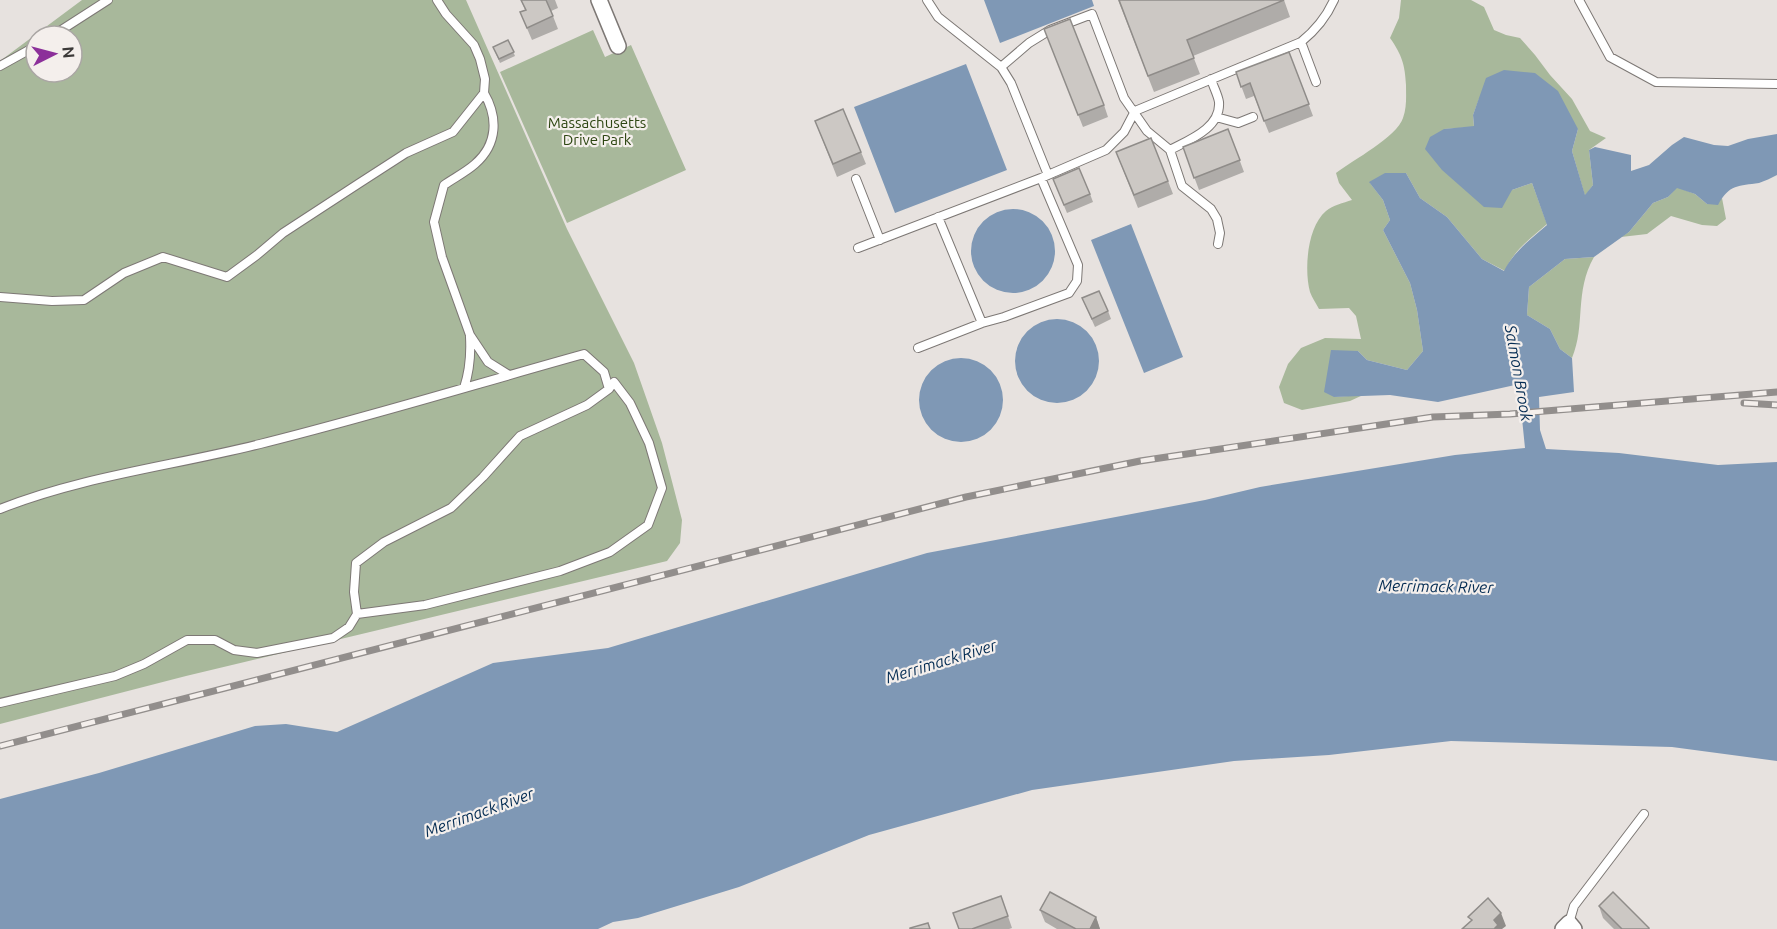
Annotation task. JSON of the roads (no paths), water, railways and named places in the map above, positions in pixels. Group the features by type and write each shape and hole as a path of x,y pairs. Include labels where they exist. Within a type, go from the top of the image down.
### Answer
{"street":[{"path":"599,0 618,46"}],"lane":[{"path":"71,24 108,0"},
{"path":"437,0 446,14 474,45 480,59 485,79 484,93 492,108 493,140 476,164 444,185 434,222 442,257 470,335 488,362 509,375"},
{"path":"918,348 982,323 1069,294 1077,281 1078,265 1011,83 1001,67 938,17 927,0"},
{"path":"858,248 1106,150 1124,132 1135,111 1301,42 1314,32 1327,15 1334,0"},
{"path":"1579,0 1610,57 1656,82 1777,84"},
{"path":"1001,67 1029,42 1050,30 1092,14 1124,98 1147,131 1170,150 1182,186 1205,203 1217,219 1220,233 1218,244"},
{"path":"1301,42 1316,82"},
{"path":"0,66 24,53"},
{"path":"1170,150 1204,131 1216,117 1219,101 1211,80"},
{"path":"0,297 52,301 84,300 124,273 163,257 227,277 283,232 348,190 406,153 453,132 484,93"},
{"path":"1216,117 1238,123 1253,117"},
{"path":"856,179 880,240"},
{"path":"938,217 982,323"},
{"path":"464,388 469,374 470,335"},
{"path":"0,509 81,482 258,445 584,354 604,372 609,388"},
{"path":"0,703 115,676 144,664 187,640 215,640 234,650 257,653 333,638 349,627 357,614 354,592 356,562 384,542 451,508 520,436 587,405 614,382 630,403 649,442 662,488 648,525 610,552 560,571 425,605 357,614"},
{"path":"1569,927 1574,906 1644,814"}],"water":[{"path":"984,0 1092,0 1094,6 1000,43"},
{"path":"966,64 1007,170 895,213 854,107"},
{"path":"1504,70 1535,73 1558,91 1578,129 1572,151 1585,195 1593,185 1589,150 1595,147 1631,155 1631,171 1649,165 1684,137 1714,145 1728,146 1748,139 1777,134 1777,175 1759,183 1735,187 1726,193 1718,205 1707,204 1695,194 1677,188 1668,197 1653,203 1629,232 1594,257 1565,259 1529,287 1527,315 1550,329 1560,349 1572,358 1574,392 1539,397 1540,430 1546,449 1619,453 1718,465 1777,462 1777,761 1672,747 1451,741 1329,755 1234,761 1032,790 869,835 739,887 638,918 613,922 598,929 0,929 0,799 99,773 255,726 286,724 337,732 493,663 608,648 927,553 1205,500 1260,487 1455,455 1525,448 1519,389 1515,385 1438,402 1390,395 1334,397 1324,392 1331,350 1358,351 1367,360 1407,370 1423,351 1417,310 1410,283 1383,230 1390,220 1383,200 1369,182 1385,173 1406,173 1420,198 1447,217 1482,259 1504,271 1518,251 1547,225 1532,183 1512,190 1502,208 1484,207 1442,170 1425,149 1430,137 1444,129 1474,126 1473,115 1486,78"},
{"path":"1005,209 1021,209 1037,216 1048,227 1055,243 1052,267 1043,281 1021,293 1005,293 989,286 978,275 971,259 971,243 978,227 989,216"},
{"path":"1131,224 1183,357 1144,373 1091,240"},
{"path":"1049,319 1065,319 1081,326 1092,337 1099,353 1096,377 1087,391 1065,403 1049,403 1033,396 1022,385 1015,369 1015,353 1022,337 1033,326"},
{"path":"953,358 969,358 985,365 996,376 1003,392 1000,416 991,430 969,442 953,442 937,435 926,424 919,408 919,392 926,376 937,365"}],"railway":[{"path":"0,746 966,497 1140,461 1433,417 1510,414 1777,392"},
{"path":"1744,403 1777,405"}],"park label":[{"name":"Massachusetts Drive Park","path":"597,132"}],"water label":[{"name":"Salmon Brook","path":"1519,373"},
{"name":"Merrimack River","path":"1436,586"},
{"name":"Merrimack River","path":"941,661"},
{"name":"Merrimack River","path":"479,812"}]}
